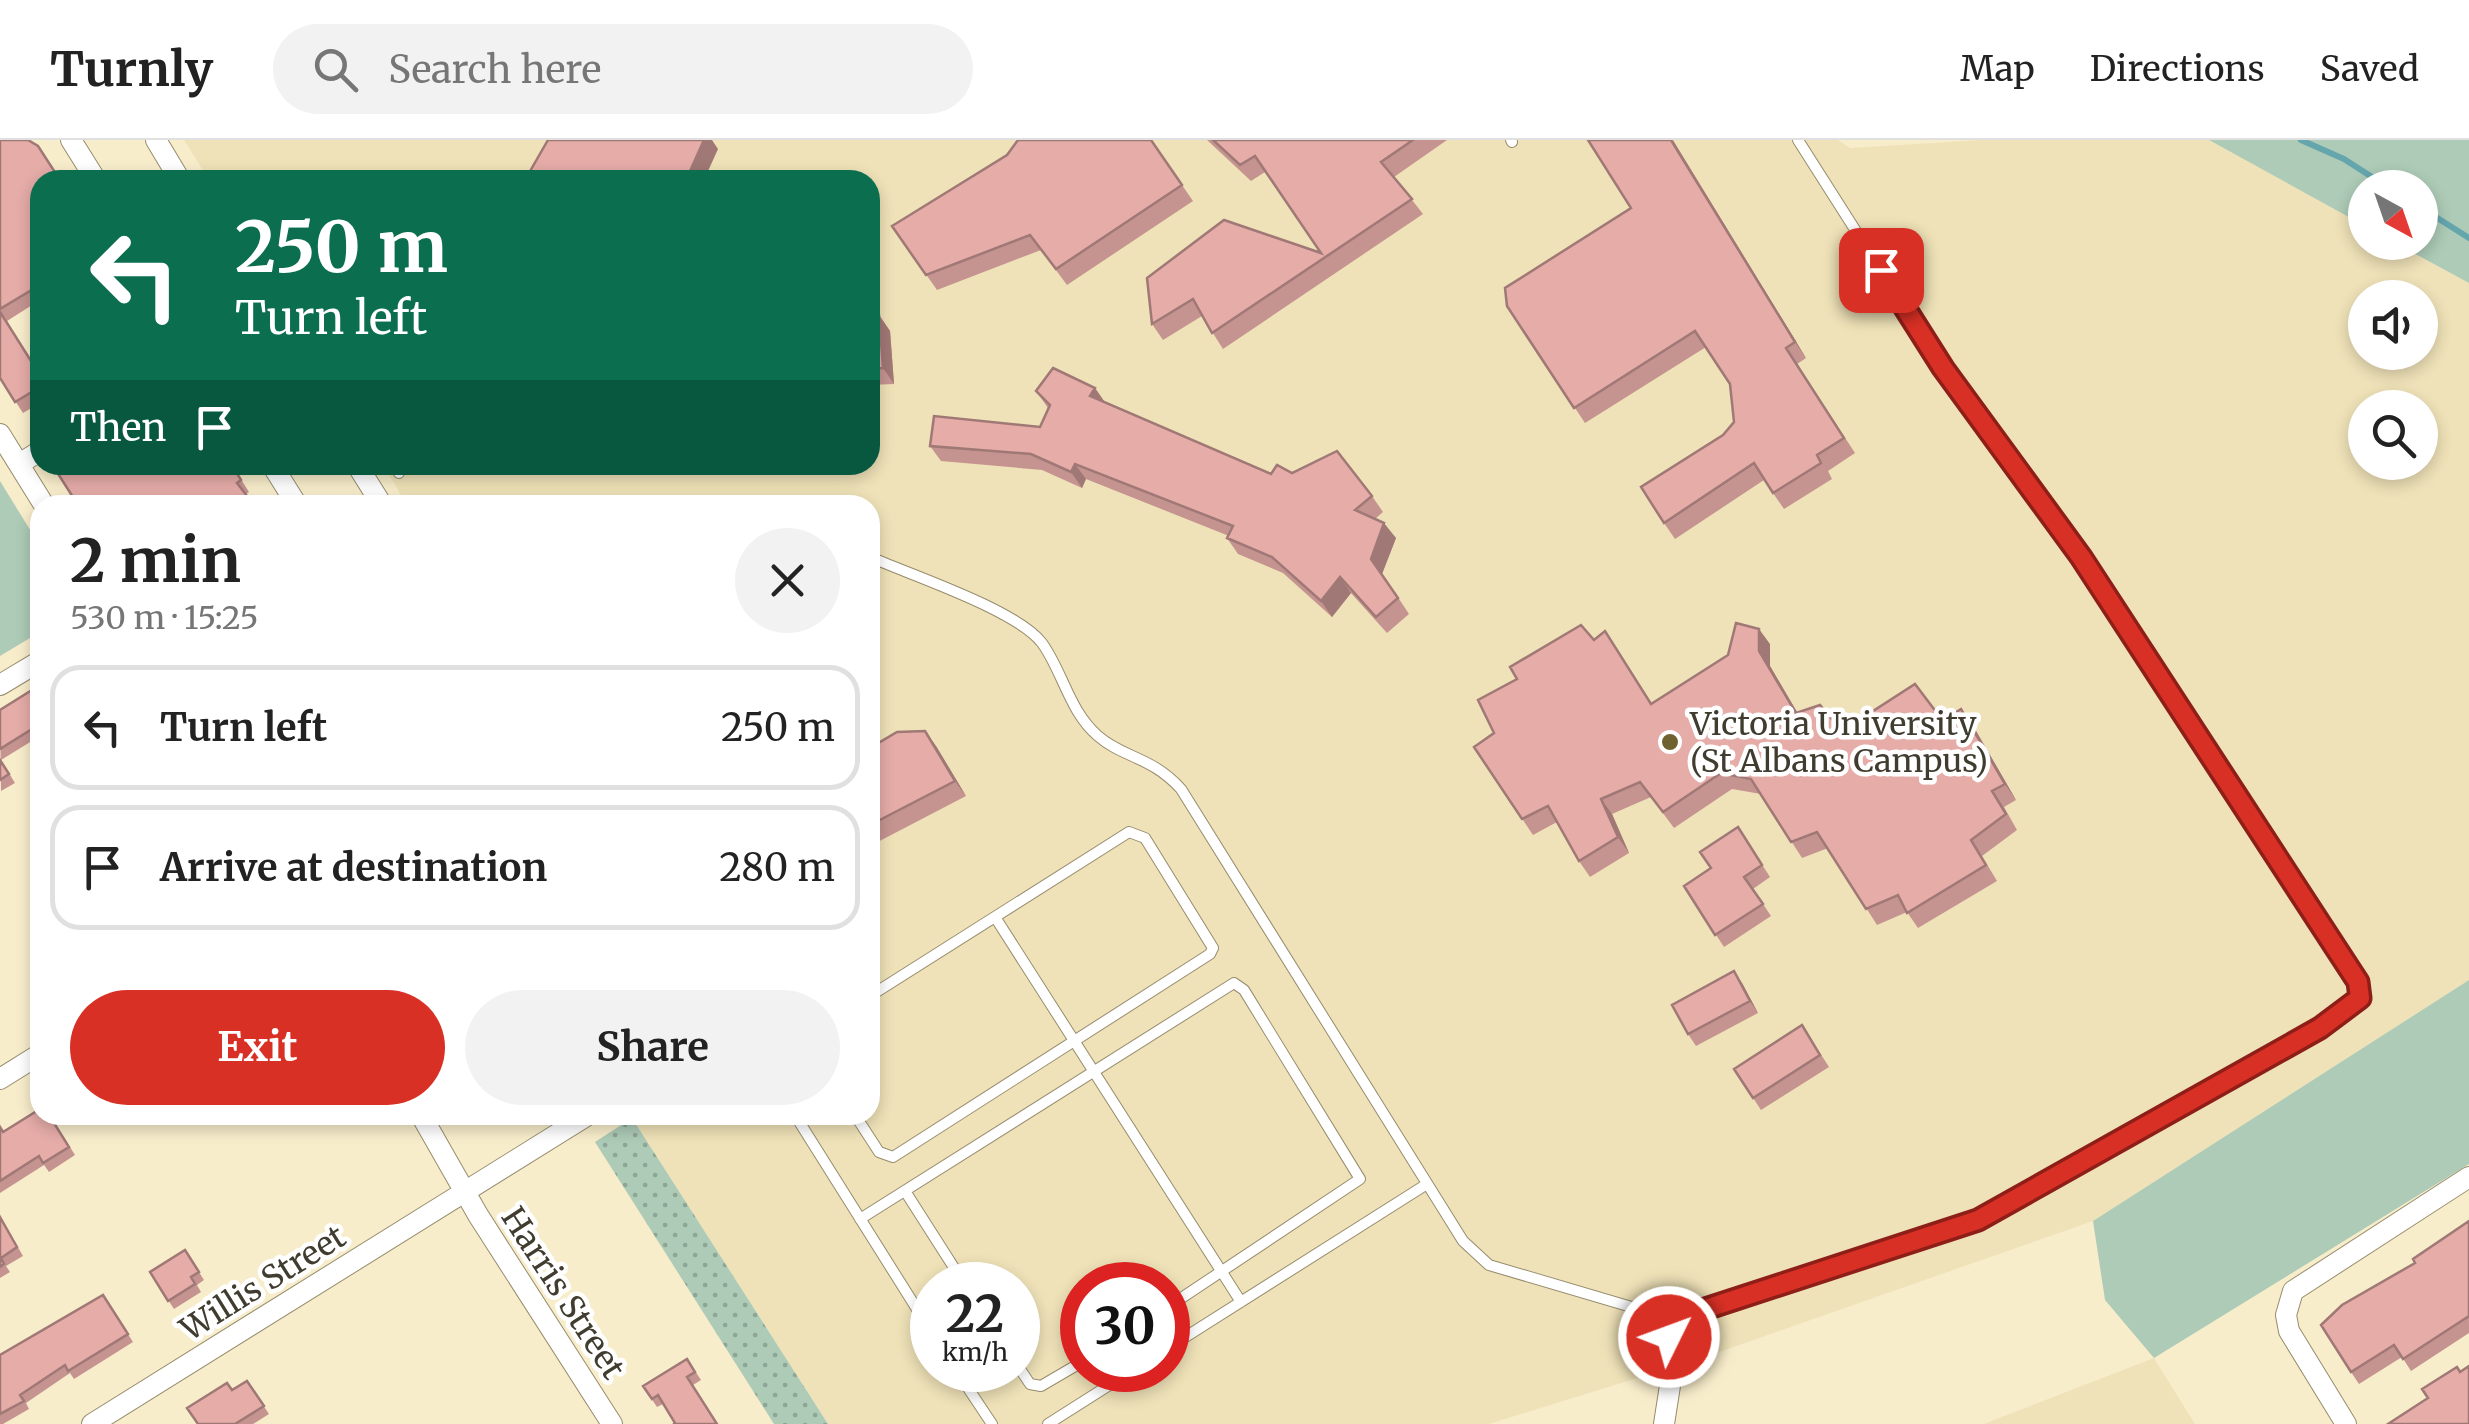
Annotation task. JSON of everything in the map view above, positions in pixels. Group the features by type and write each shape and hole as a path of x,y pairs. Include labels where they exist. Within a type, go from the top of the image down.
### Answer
{"street":[{"path":"71,140 90,170"},
{"path":"156,140 174,170"},
{"path":"0,434 38,495"},
{"path":"19,464 30,457"},
{"path":"0,686 30,667"},
{"path":"0,1079 30,1060"},
{"name":"Harris Street","path":"427,1125 612,1424"},
{"name":"Willis Street","path":"92,1424 572,1125"},
{"path":"2346,1424 2289,1332 2288,1302 2302,1282 2469,1178"},
{"path":"1664,1424 1674,1360 1673,1322"}],"lane":[{"path":"880,560 1021,623 1042,643 1082,718 1100,738 1163,769 1182,789 1463,1241 1489,1264 1673,1322 1978,1220 2320,1028 2360,998 2358,982 2092,573 1943,368 1798,140"},
{"path":"861,1125 879,1152 893,1157 1213,948 1145,838 1129,832 880,990"},
{"path":"995,918 1241,1302"},
{"path":"860,1219 1228,984 1244,990 1360,1179 1190,1293"},
{"path":"800,1125 910,1298"},
{"path":"1190,1334 1428,1184"},
{"path":"905,1191 951,1262"},
{"path":"971,1392 992,1424"},
{"path":"1048,1424 1098,1392"}],"shaded area":[{"name":"Victoria University (St Albans Campus)","path":"184,140 1838,140 1850,148 1981,140 2209,140 2348,217 2348,260 2426,260 2469,283 2469,980 2093,1221 1708,1356 1489,1424 828,1424 636,1125 880,1125 880,495 401,495 389,475 880,475 880,170 203,170"},
{"path":"2154,1358 2195,1424 1984,1424"}],"green space":[{"path":"2209,140 2469,140 2469,283 2426,260 2438,260 2438,170 2348,170 2348,217"},
{"path":"0,481 30,530 30,638 0,656"},
{"path":"2469,980 2469,1164 2154,1358 2105,1300 2093,1221"},
{"path":"621,1125 636,1125 828,1424 774,1424 595,1142"}],"building":[{"path":"0,140 28,140 38,146 54,170 30,170 30,291 0,309"},
{"path":"548,140 704,140 690,170 531,170"},
{"path":"1018,140 1151,140 1182,185 1056,269 1030,235 926,275 892,226 1007,155"},
{"path":"1213,140 1413,140 1381,162 1412,199 1212,333 1193,299 1152,324 1147,278 1224,220 1321,253 1255,156 1240,165"},
{"path":"1588,140 1671,140 1795,342 1786,348 1844,438 1817,455 1821,463 1773,493 1754,463 1664,523 1641,487 1723,435 1734,422 1730,384 1695,331 1574,408 1507,306 1505,288 1631,208"},
{"path":"0,312 30,359 30,393 15,402 0,378"},
{"path":"1053,368 1095,388 1090,396 1271,474 1277,465 1292,473 1337,451 1372,496 1355,510 1384,523 1371,559 1398,598 1376,617 1340,577 1321,601 1272,557 1227,538 1233,526 1075,464 1071,472 1031,454 930,446 934,416 1040,427 1050,405 1036,391"},
{"path":"59,475 238,475 241,480 237,483 246,495 72,495"},
{"path":"1736,623 1759,629 1759,651 1796,713 1820,705 1842,731 1915,684 1943,721 1961,709 2005,784 1992,791 2006,814 1971,840 1986,865 1907,913 1898,895 1866,909 1817,832 1791,842 1751,779 1721,773 1663,812 1640,782 1601,799 1618,837 1579,861 1548,806 1522,819 1474,747 1494,733 1478,700 1517,679 1510,667 1581,625 1594,640 1605,631 1651,704 1728,655"},
{"path":"30,691 30,730 0,749 0,710"},
{"path":"925,731 955,781 880,820 880,742 897,732"},
{"path":"0,760 9,774 0,780"},
{"path":"1738,827 1762,865 1744,877 1763,904 1715,935 1684,886 1711,868 1700,852"},
{"path":"1734,971 1750,1001 1688,1034 1672,1005"},
{"path":"1802,1025 1820,1055 1753,1098 1734,1069"},
{"path":"30,1115 30,1125 55,1125 69,1147 43,1163 39,1156 0,1181 0,1127 3,1132"},
{"path":"0,1217 17,1247 1,1258 4,1264 0,1267"},
{"path":"2469,1221 2469,1316 2403,1359 2394,1345 2351,1372 2321,1325 2342,1305 2415,1263 2413,1259"},
{"path":"185,1250 199,1272 191,1277 195,1284 168,1301 150,1272"},
{"path":"103,1295 128,1334 68,1371 65,1365 20,1395 24,1401 0,1414 0,1355"},
{"path":"687,1359 695,1372 687,1377 717,1424 674,1424 658,1395 652,1399 643,1386"},
{"path":"2469,1366 2469,1424 2388,1424 2428,1398 2422,1389 2457,1367 2460,1372"},
{"path":"247,1381 264,1406 235,1424 198,1424 187,1408 227,1383 232,1390"}],"waterway":[{"path":"2301,140 2361,170"},
{"path":"2438,218 2469,238"}],"place":[{"name":"Victoria University (St Albans Campus)","path":"1670,742"}],"route":[{"path":"1669,1337 1666,1328 1679,1328 1684,1316 1978,1220 2320,1028 2350,1010 2360,998 2358,982 2081,557 1943,368 1881,270"}]}
